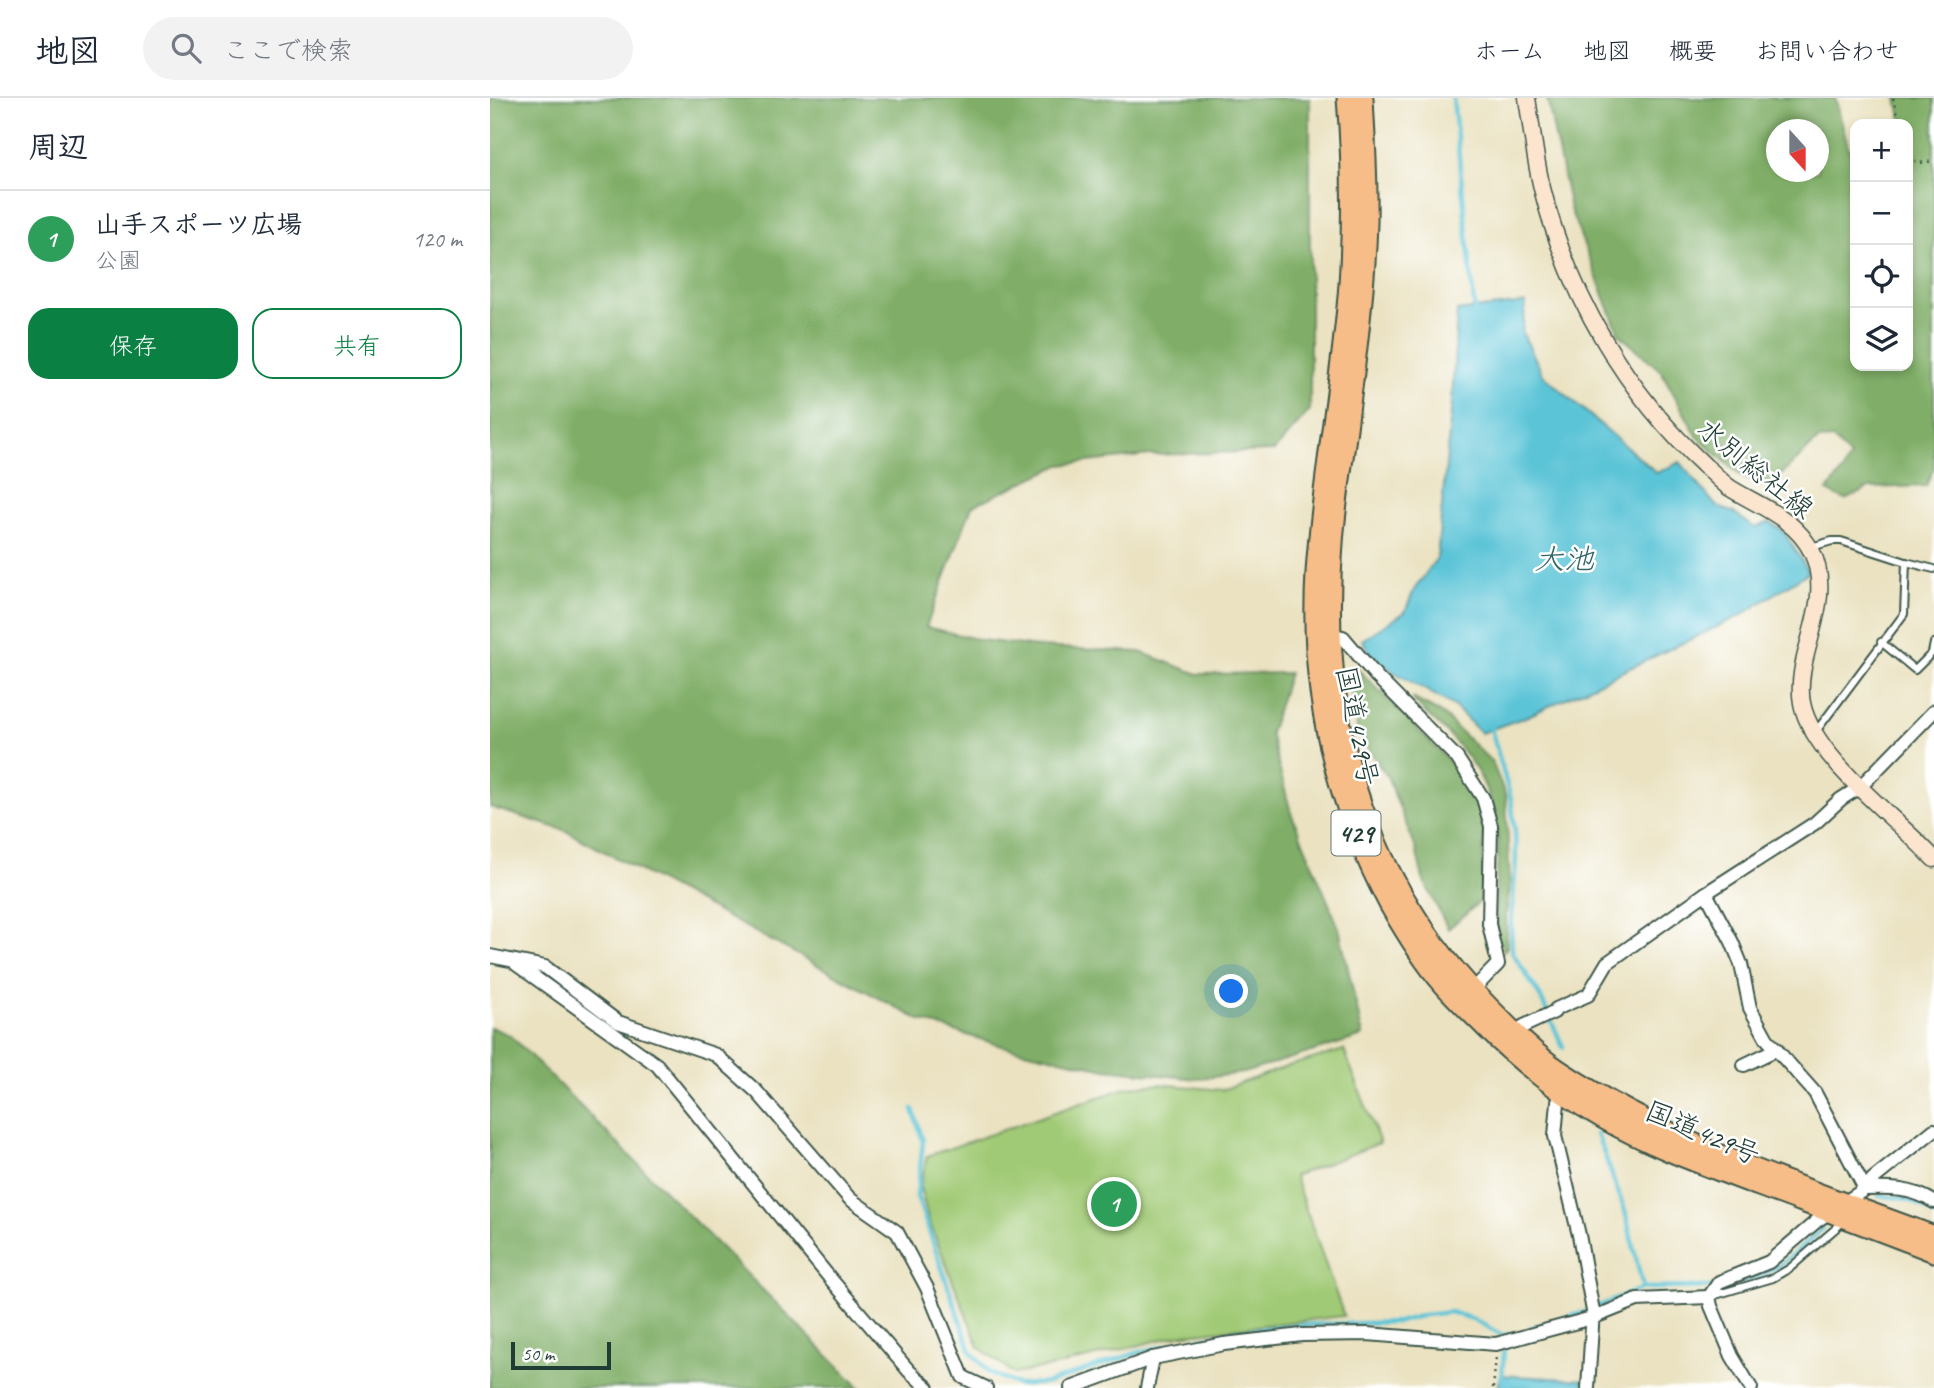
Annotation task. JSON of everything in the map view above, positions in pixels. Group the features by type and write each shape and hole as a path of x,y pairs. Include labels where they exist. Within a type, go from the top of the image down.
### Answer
{"highway":[{"name":"国道429号","path":"1322,633 1318,544 1349,284 1351,148 1347,98"},
{"name":"国道429号","path":"1363,98 1366,236 1350,410 1317,677 1325,732 1340,790 1375,878 1408,936 1443,984 1467,996 1508,1038 1540,1077 1566,1085 1600,1117 1667,1151 1840,1211 1934,1236"},
{"name":"国道429号","path":"1840,1211 1934,1252"}],"main road":[{"name":"水別総社線","path":"1527,98 1542,189 1554,232 1575,286 1603,341 1641,395 1687,450 1728,487 1773,510 1799,534 1809,548 1817,569 1819,599 1802,680 1802,701 1814,734 1860,787 1934,859"}],"street":[{"path":"1322,633 1343,637 1377,677 1457,758 1483,798 1491,826 1489,924 1498,964 1467,996"},
{"path":"1508,1038 1556,1009 1588,995 1607,963 1706,893 1815,823 1841,799 1860,787 1934,711"},
{"path":"1706,893 1741,964 1750,1008 1768,1039 1815,1093 1865,1189"},
{"path":"490,956 545,967 618,1022 716,1055 757,1092 850,1199 897,1232 927,1288 963,1377 986,1388"},
{"path":"512,961 657,1065 829,1277 909,1371 928,1388"},
{"path":"1744,1065 1777,1049"},
{"path":"1566,1085 1556,1111 1555,1136 1579,1235 1592,1310 1588,1388"},
{"path":"1071,1388 1153,1358 1224,1344 1302,1335 1367,1334 1496,1344 1592,1310 1637,1300 1714,1290 1769,1262 1840,1211 1873,1179 1934,1130"},
{"path":"1865,1189 1893,1188 1910,1191 1934,1202"},
{"path":"1714,1290 1732,1356 1751,1388"},
{"path":"1147,1388 1153,1358"}],"lane":[{"path":"1809,548 1841,541 1934,569"},
{"path":"1814,734 1904,614 1906,562"},
{"path":"1881,642 1915,670 1932,653 1934,643"},
{"path":"1714,1290 1773,1278 1790,1268 1836,1226 1840,1211"}],"path":[{"path":"1893,98 1898,119"},
{"path":"1913,160 1920,163 1934,161"},
{"path":"1493,1388 1496,1344"}],"green space":[{"path":"490,98 1310,98 1310,410 1274,451 1150,455 1060,465 972,506 926,627 981,640 1038,647 1140,652 1198,674 1289,673 1270,733 1291,813 1339,928 1363,1036 1243,1073 1197,1079 1105,1069 1002,1046 920,1020 564,830 490,807"},
{"path":"1547,98 1835,98 1850,153 1850,371 1913,371 1913,119 1901,119 1897,98 1934,98 1934,468 1926,486 1869,488 1845,500 1827,491 1850,457 1833,439 1818,440 1769,486 1742,477 1697,436 1661,371 1619,334 1570,209"},
{"path":"1356,667 1460,772 1476,798 1484,827 1482,900 1448,929 1423,879 1416,849 1387,776 1358,735 1349,675"},
{"path":"1412,698 1441,713 1492,762 1506,797 1510,886 1506,916 1507,947 1504,951 1496,922 1498,837 1489,797 1464,752"},
{"path":"490,1027 510,1035 860,1388 490,1388"},
{"path":"1344,1050 1380,1143 1294,1176 1344,1316 1179,1335 1014,1374 979,1347 929,1221 920,1187 927,1156 1128,1087 1160,1084 1222,1090 1288,1066"}],"water":[{"name":"大池","path":"1526,303 1522,332 1543,375 1657,473 1680,462 1716,506 1734,513 1755,528 1769,522 1783,531 1809,572 1740,616 1528,716 1481,733 1454,706 1392,671 1371,654 1362,640 1405,612 1414,590 1437,558 1452,402 1457,311"},
{"path":"1501,1375 1584,1380 1583,1388 1498,1388"}],"waterway":[{"path":"1453,98 1475,313"},
{"path":"1490,725 1511,799 1515,831 1512,952 1540,996 1563,1047"},
{"path":"913,1109 923,1141 917,1196 971,1352 990,1373 1018,1385 1047,1383 1143,1351 1235,1332 1301,1325 1398,1322 1450,1312 1473,1319 1504,1336 1509,1334"},
{"path":"1597,1134 1625,1211 1643,1288 1711,1287"},
{"path":"1879,1196 1908,1200 1934,1215"},
{"path":"1724,1286 1754,1279 1778,1266 1823,1228"},
{"path":"1531,1328 1582,1313 1643,1288"},
{"path":"1502,1380 1504,1349"}],"place":[{"name":"山手スポーツ広場","path":"1114,1204"}]}
